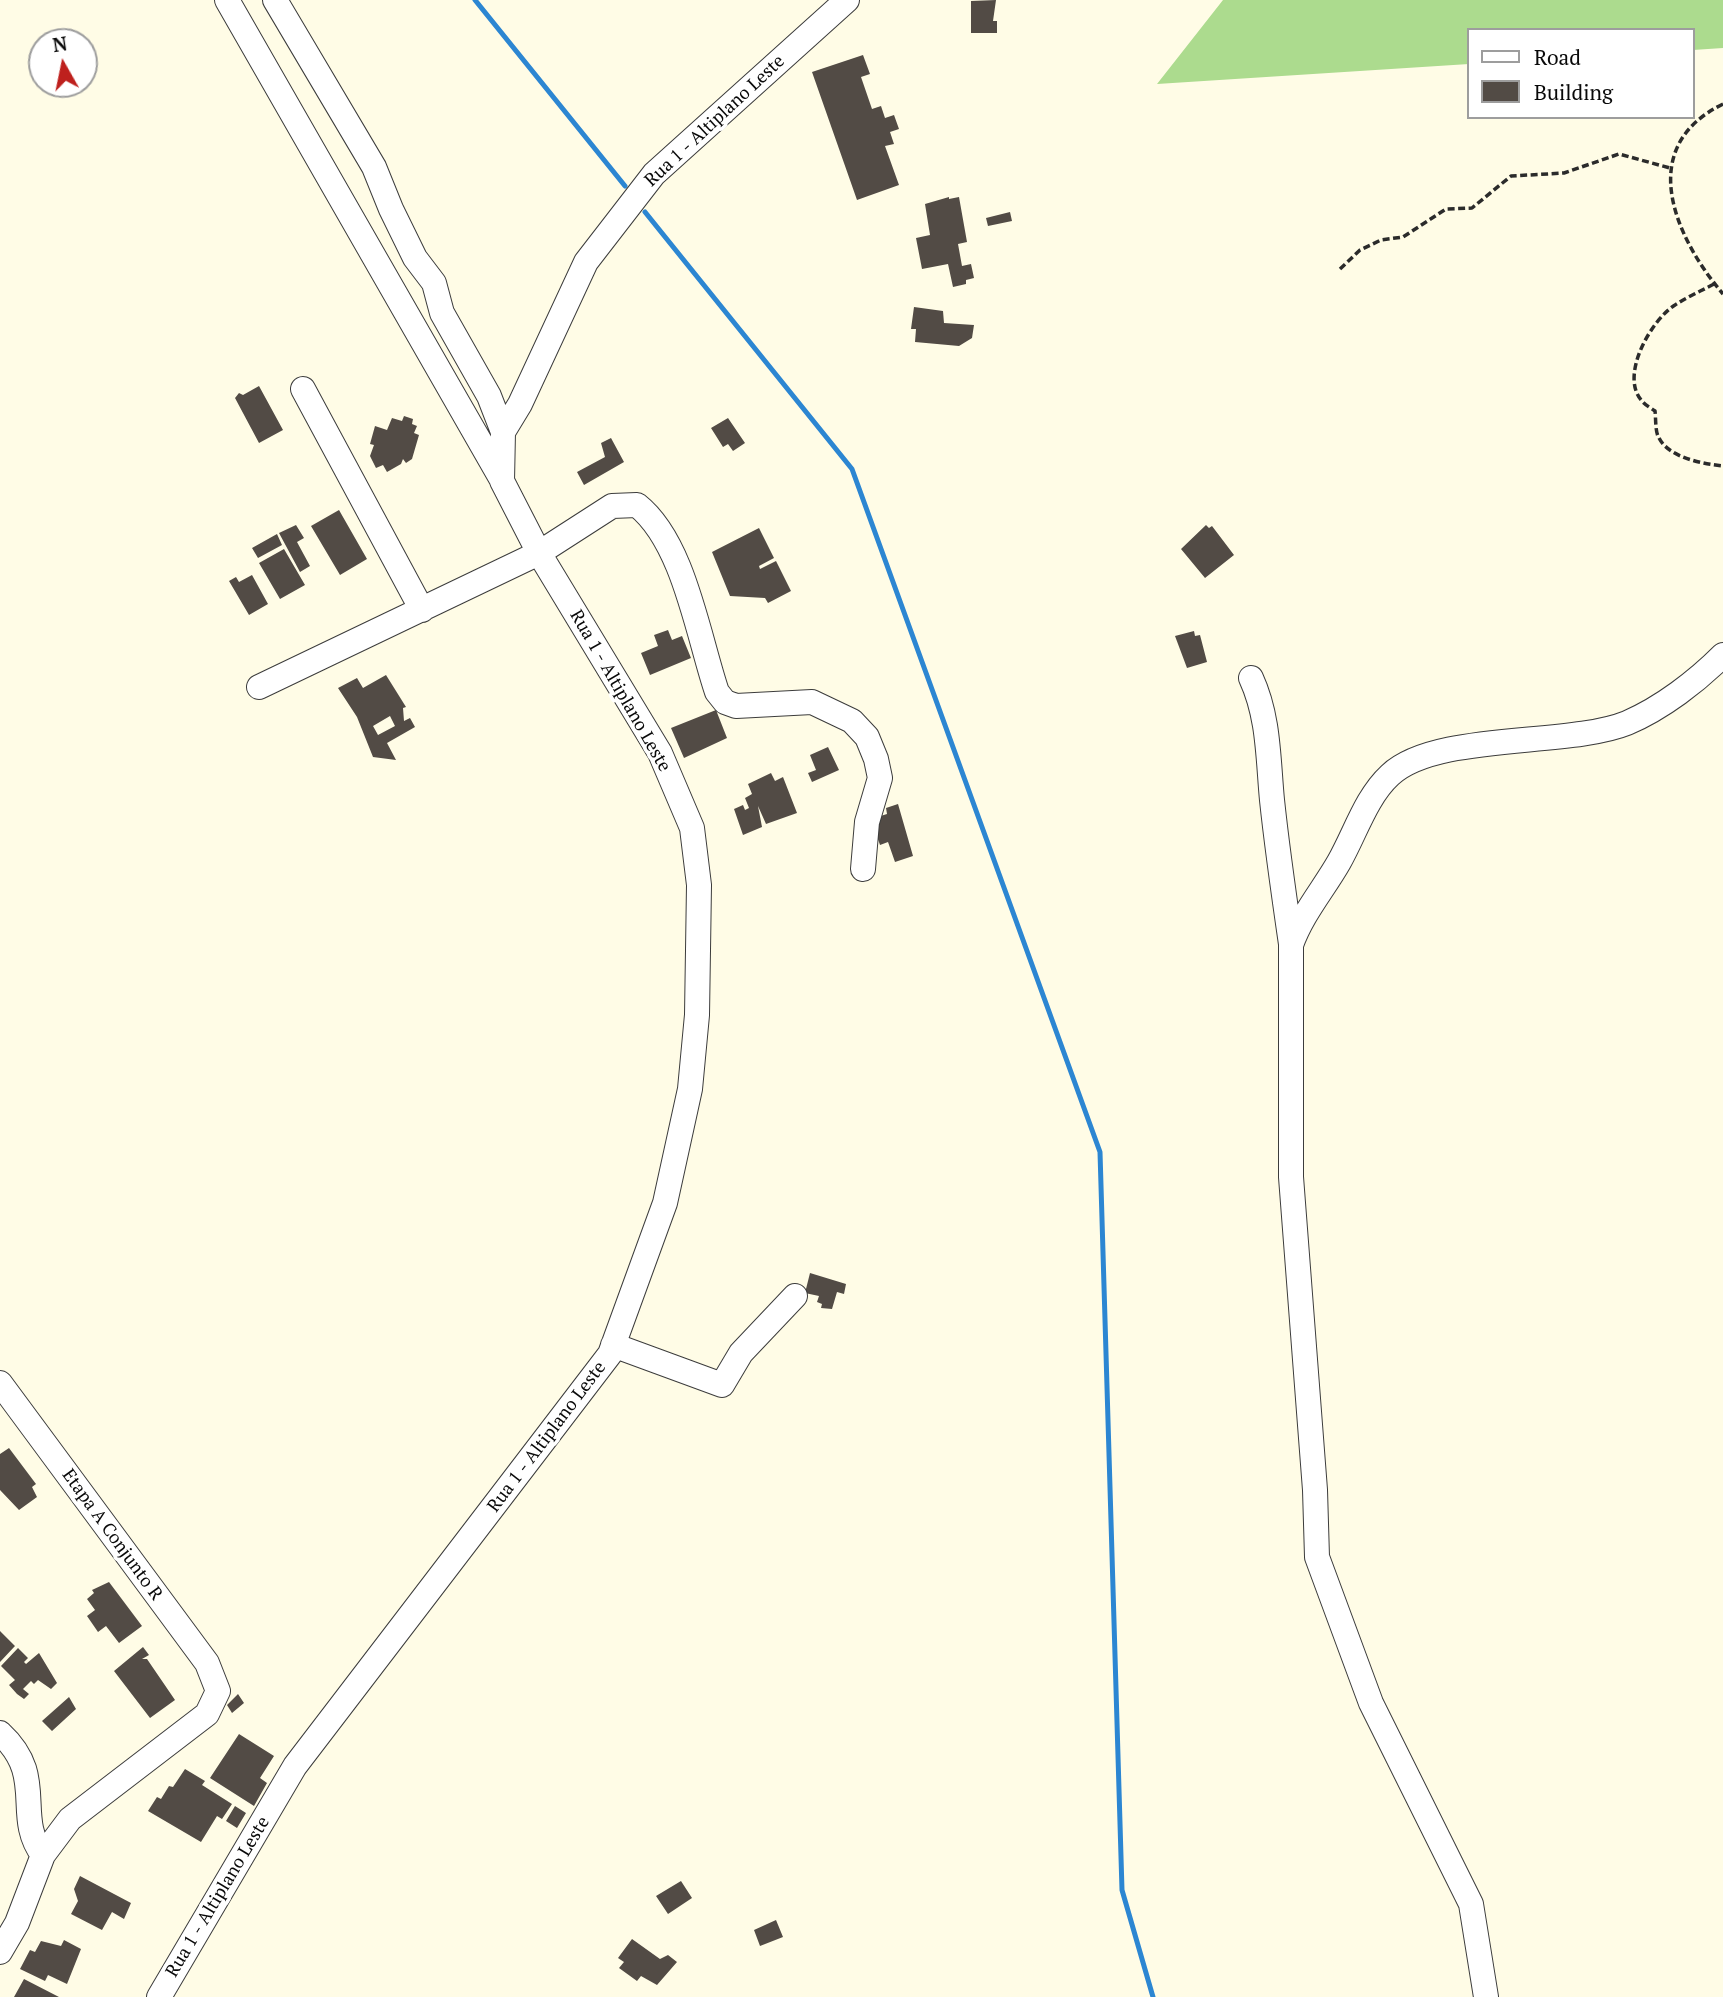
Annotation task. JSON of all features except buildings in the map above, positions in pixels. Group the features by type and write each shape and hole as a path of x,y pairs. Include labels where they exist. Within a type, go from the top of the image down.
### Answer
{"street":[{"path":"227,0 502,481"},
{"path":"275,0 374,167 403,234 415,258 434,283 442,313 489,396 503,432"},
{"name":"Rua 1 - Altiplano Leste","path":"159,1997 295,1766 594,1376 613,1345 665,1203 690,1089 697,1014 699,886 692,828 660,753 539,554 502,481 503,432 520,404 543,348 586,262 654,174 847,0"},
{"path":"303,389 422,610"},
{"path":"259,687 539,554 612,506 636,505 646,512 662,533 677,565 717,692 725,702 736,706 812,702 852,721 867,737 880,779 867,822 863,869"},
{"path":"1291,945 1297,927 1339,863 1379,787 1404,765 1450,751 1600,730 1628,722 1698,679 1723,655"},
{"path":"1251,678 1260,702 1272,766 1272,797 1291,945 1291,1177 1314,1477 1317,1557 1371,1703 1471,1904 1486,1997"},
{"path":"613,1345 722,1385 741,1353 795,1296"},
{"name":"Etapa A Conjunto R","path":"0,1383 207,1663 218,1691 207,1714 70,1819 44,1855"},
{"path":"0,1733 23,1759 33,1841 44,1855 9,1916 0,1952"}],"path":[{"path":"1723,104 1695,120 1681,136 1670,168 1674,214 1714,284 1723,294"},
{"path":"1340,269 1360,250 1381,240 1403,237 1446,209 1472,208 1511,176 1564,173 1619,153 1670,168"},
{"path":"1714,284 1674,305 1656,321 1635,363 1635,385 1641,400 1656,411 1658,438 1668,449 1690,459 1723,466"}],"green space":[{"path":"1223,0 1723,0 1723,48 1695,50 1695,28 1468,28 1468,64 1157,84"}],"waterway":[{"path":"475,0 625,186"},
{"path":"645,212 852,469 1100,1152 1122,1890 1153,1997"}]}
